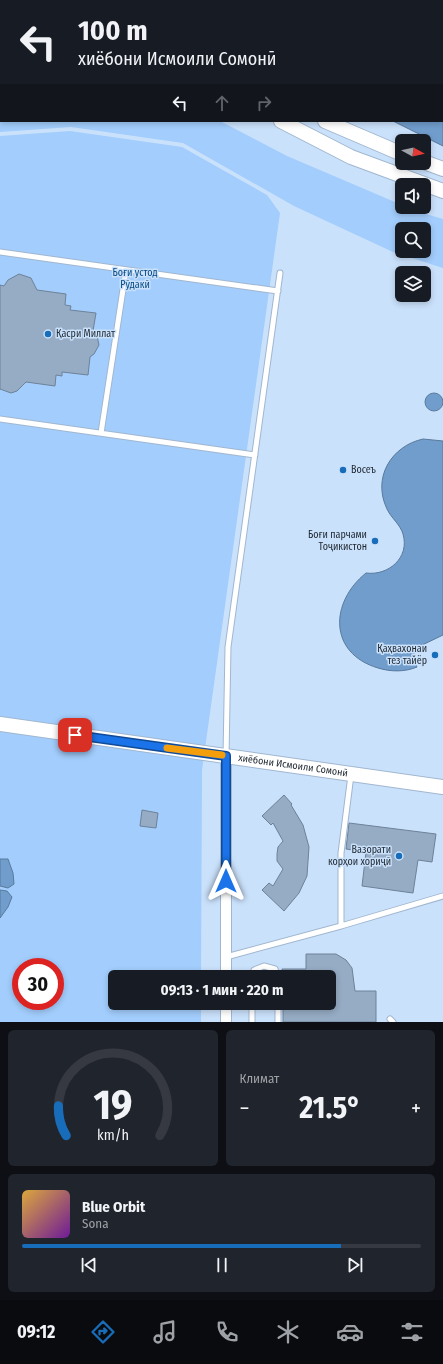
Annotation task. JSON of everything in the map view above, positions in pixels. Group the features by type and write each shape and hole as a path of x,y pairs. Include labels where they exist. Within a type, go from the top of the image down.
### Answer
{"street":[{"path":"283,122 351,157 443,191"},
{"path":"327,122 395,151"},
{"path":"431,165 443,169"},
{"name":"хиёбони Исмоили Сомонӣ","path":"0,724 443,787"},
{"path":"226,756 226,970"},
{"path":"226,1010 226,1022"}],"lane":[{"path":"0,252 278,291"},
{"path":"101,433 126,270"},
{"path":"226,756 227,656 280,273"},
{"path":"0,419 254,455"},
{"path":"341,926 341,853 351,774"},
{"path":"226,957 341,926 443,896"},
{"path":"254,970 264,966 275,970"},
{"path":"252,1010 252,1022"},
{"path":"278,1010 278,1022"}],"green space":[{"path":"0,122 222,122 287,156 395,202 395,214 426,214 443,219 443,268 412,258 431,258 431,222 395,222 395,253 294,206 183,143 71,127 0,132"},
{"name":"Боғи устод Рӯдакӣ","path":"70,131 182,147 267,195 280,213 202,770 201,970 108,970 108,1010 201,1010 201,1022 0,1022 0,136"}],"shaded area":[{"path":"395,122 443,122 443,146 431,140 431,134 419,134"},
{"path":"434,393 440,396 443,402 440,408 434,411 428,408 425,402 428,396"},
{"path":"423,439 443,441 443,635 416,648 413,657 417,667 403,671 388,670 378,668 362,661 350,651 343,639 340,626 341,612 346,598 354,585 366,573 382,572 395,564 400,558 404,543 403,534 400,527 387,509 383,497 383,475 387,465 394,456 412,443"},
{"path":"0,859 8,859 13,873 14,884 8,888 0,886"},
{"path":"0,890 7,891 12,897 8,907 0,918"}],"building":[{"name":"Қасри Миллат","path":"19,274 31,278 37,290 66,294 65,305 71,306 70,310 96,313 93,331 97,336 99,345 94,354 90,357 88,375 62,372 62,376 56,375 55,386 26,382 17,391 11,393 0,389 0,285 4,286 8,280"},
{"path":"284,795 292,804 291,805 303,825 309,847 307,876 299,893 284,911 262,890 269,883 273,886 283,869 277,861 277,854 278,847 283,841 273,823 271,825 262,816"},
{"path":"142,810 158,813 156,828 140,826"},
{"name":"Вазорати корҳои хориҷӣ","path":"349,823 436,834 432,862 418,860 413,893 362,886 366,852 346,849"},
{"path":"306,954 336,954 346,960 352,968 355,991 376,991 376,1022 283,1022 283,1010 336,1010 336,970 282,969 306,969"}],"slow traffic":[{"path":"167,748 222,755"}],"place":[{"name":"Қасри Миллат","path":"48,334"},
{"name":"Восеъ","path":"343,470"},
{"name":"Боғи парчами Тоҷикистон","path":"375,541"},
{"name":"Қаҳвахонаи тез тайёр","path":"435,655"},
{"name":"Вазорати корҳои хориҷӣ","path":"399,856"}],"route":[{"path":"75,735 226,756 226,881"}]}
